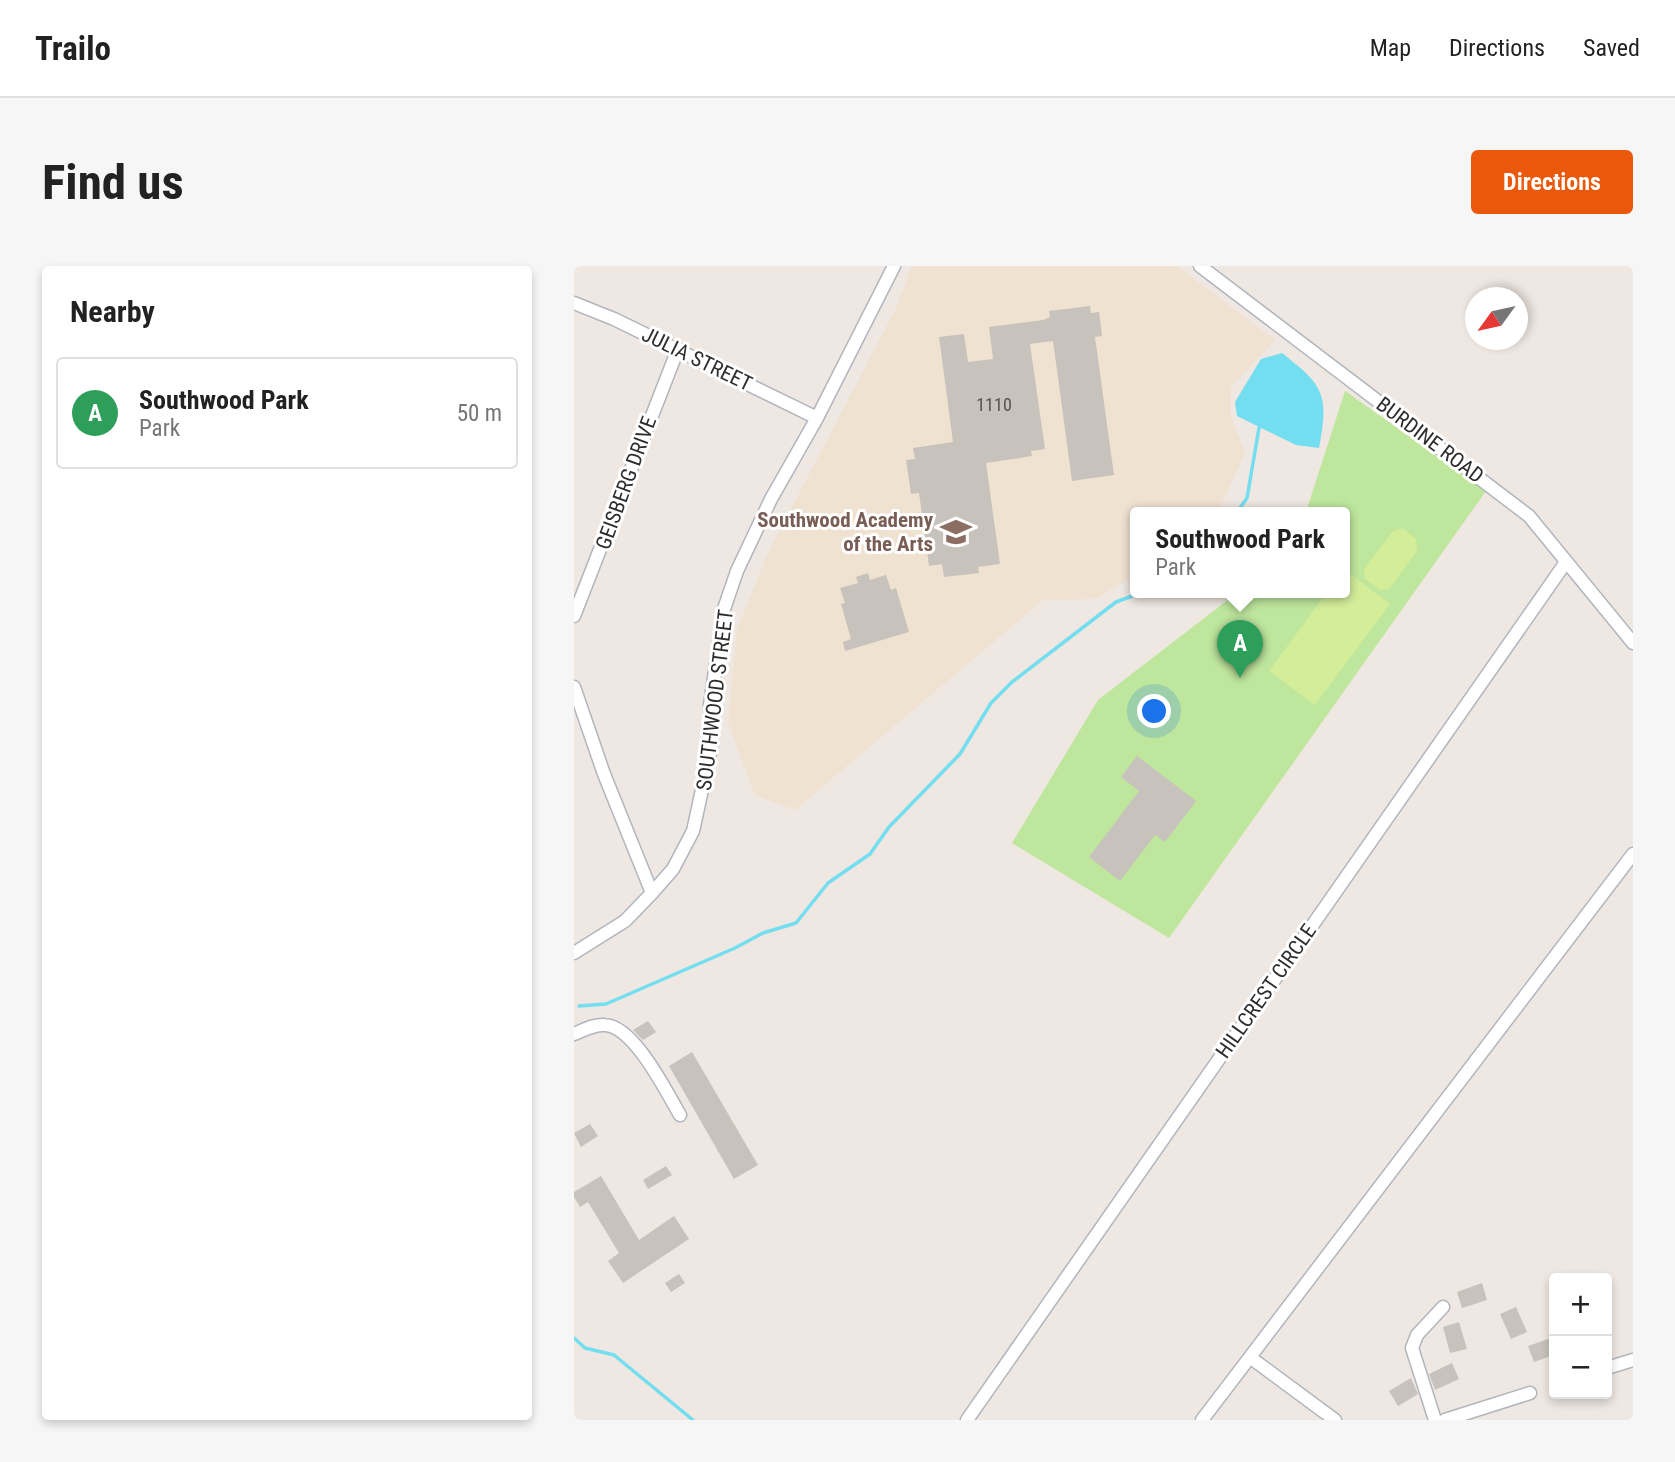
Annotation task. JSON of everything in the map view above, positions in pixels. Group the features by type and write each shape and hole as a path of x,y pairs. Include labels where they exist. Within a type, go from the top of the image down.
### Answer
{"street":[{"name":"SOUTHWOOD STREET","path":"574,953 625,921 673,869 693,831 704,792 712,744 710,705 724,609 737,571 771,499 817,418 894,266"},
{"name":"BURDINE ROAD","path":"1200,266 1529,516 1633,643"},
{"name":"JULIA STREET","path":"574,304 678,349 817,418"},
{"name":"GEISBERG DRIVE","path":"574,616 678,349"},
{"name":"HILLCREST CIRCLE","path":"967,1420 1566,562"},
{"path":"574,687 604,774 652,893"},
{"path":"1202,1420 1633,854"},
{"path":"574,1034 590,1027 608,1024 622,1032 643,1055 680,1115"},
{"path":"1435,1420 1412,1348 1418,1335 1443,1307"},
{"path":"1251,1358 1335,1420"},
{"path":"1612,1366 1633,1360"},
{"path":"1445,1420 1462,1418 1530,1393"}],"shaded area":[{"name":"Southwood Academy of the Arts","path":"912,266 1177,266 1275,340 1231,387 1231,417 1245,453 1220,507 1130,507 1130,578 1096,599 1043,600 795,810 755,795 728,723 737,629 768,553 896,308"}],"green space":[{"path":"1345,391 1486,491 1169,938 1012,843 1098,700 1230,598 1350,598 1350,507 1308,507"},
{"path":"1403,528 1416,539 1417,551 1389,589 1380,590 1365,579 1364,569 1393,531"},
{"path":"1350,574 1390,604 1315,705 1269,671 1323,598 1350,598"}],"water":[{"path":"1282,353 1307,374 1320,393 1323,415 1319,448 1296,445 1237,416 1235,402 1261,359"}],"building":[{"path":"1090,306 1091,313 1099,312 1102,336 1095,337 1114,475 1072,481 1053,341 1030,344 1045,449 1031,451 1032,456 986,463 1000,564 978,567 979,573 944,577 942,564 929,566 919,493 911,494 906,460 915,459 913,448 953,442 939,337 964,334 968,362 993,359 989,327 1043,320 1050,317 1049,311"},
{"path":"868,573 870,580 886,575 891,590 896,588 909,632 845,651 843,642 851,639 841,604 845,603 840,588 858,583 856,577"},
{"path":"1137,756 1196,801 1165,842 1155,835 1120,881 1089,857 1139,791 1121,777"},
{"path":"648,1021 656,1032 643,1040 633,1030"},
{"path":"692,1052 758,1165 734,1179 669,1066"},
{"path":"590,1124 598,1136 581,1147 574,1133"},
{"path":"666,1166 672,1175 648,1189 643,1180"},
{"path":"601,1176 639,1240 674,1216 689,1239 623,1283 608,1261 619,1253 588,1202 580,1207 574,1197 574,1192"},
{"path":"679,1274 685,1283 671,1292 665,1283"},
{"path":"1482,1283 1487,1300 1462,1308 1457,1292"},
{"path":"1516,1307 1527,1332 1511,1339 1500,1314"},
{"path":"1459,1322 1467,1349 1450,1353 1443,1327"},
{"path":"1549,1339 1549,1357 1534,1362 1528,1346"},
{"path":"1452,1363 1459,1379 1435,1390 1429,1374"},
{"path":"1411,1378 1418,1394 1398,1406 1389,1391"}],"waterway":[{"path":"1241,507 1247,498 1259,428"},
{"path":"579,1006 606,1004 735,948 763,933 796,923 828,883 870,854 889,827 960,754 991,703 1012,682 1116,602 1130,597"},
{"path":"574,1338 585,1348 614,1355 693,1420"}],"place":[{"name":"Southwood Academy of the Arts","path":"956,532"},
{"name":"Southwood Park","path":"1240,678"}]}
